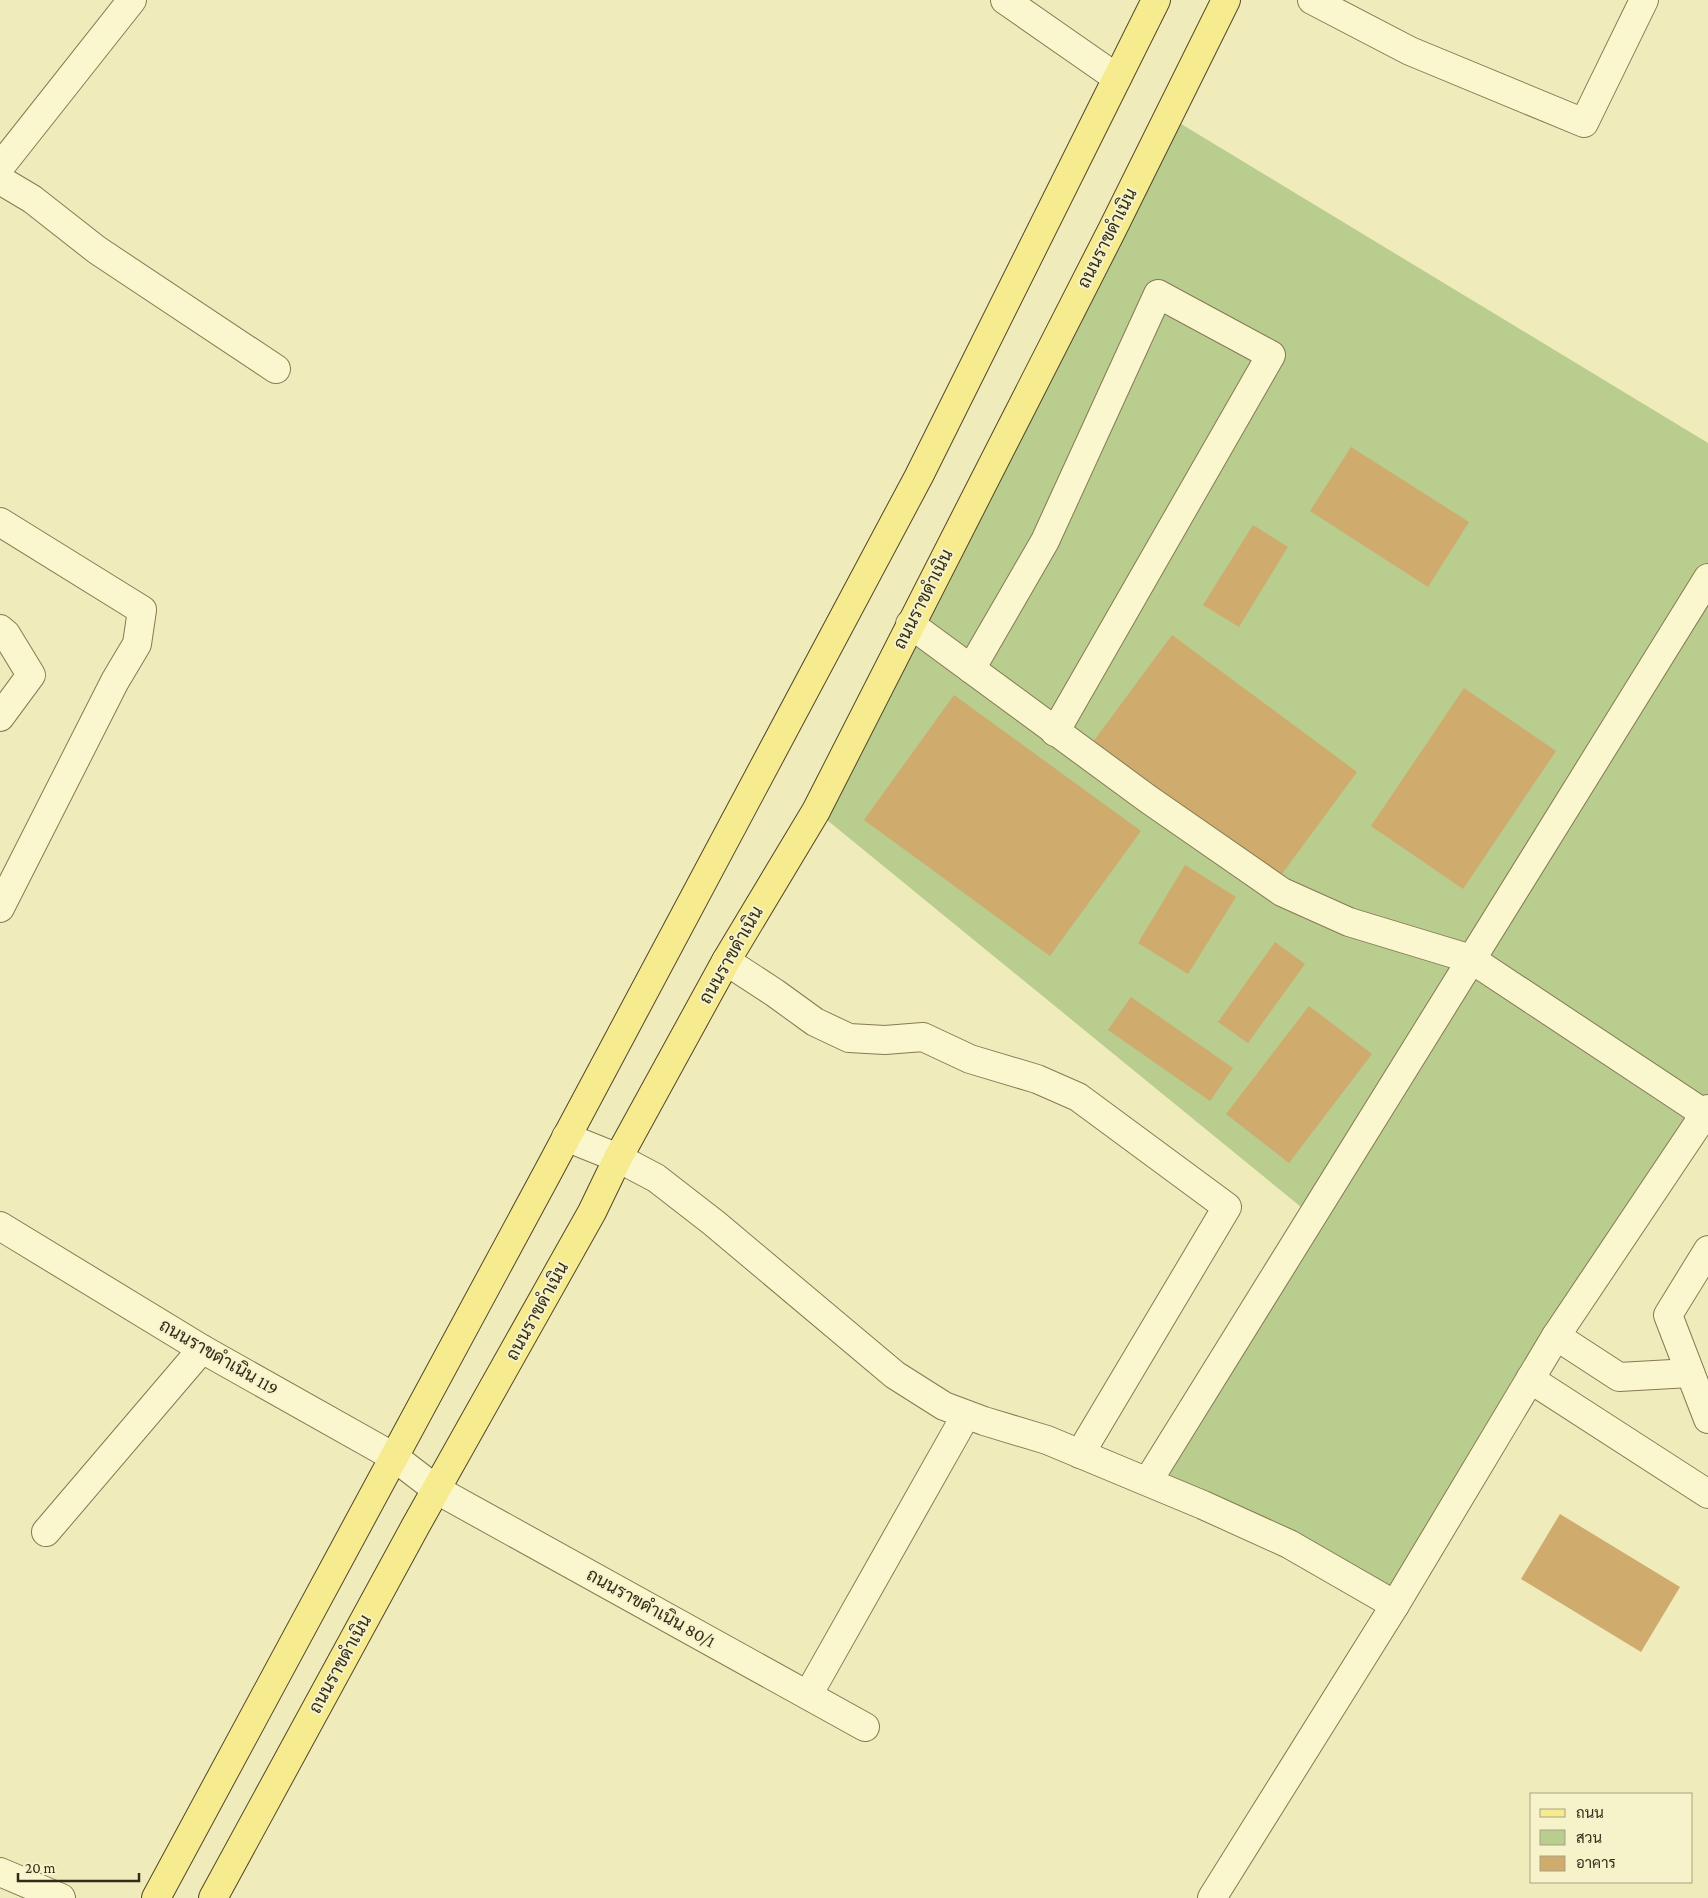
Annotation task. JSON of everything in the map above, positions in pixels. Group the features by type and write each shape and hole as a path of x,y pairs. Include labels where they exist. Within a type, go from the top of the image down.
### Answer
{"main road":[{"path":"156,1898 919,476 1156,0"},
{"name":"ถนนราขดำเนิน","path":"213,1898 436,1490 592,1212 618,1158 726,961 816,811 1112,230 1226,0"}],"street":[{"path":"0,167 132,0"},
{"path":"1005,0 1117,78"},
{"path":"1312,0 1410,51 1584,123 1644,0"},
{"path":"0,180 32,199 97,250 276,369"},
{"path":"971,669 1045,541 1158,294 1271,355 1055,732"},
{"path":"0,522 142,610 137,644 115,681 0,908"},
{"path":"1148,1481 1708,578"},
{"path":"910,624 1055,732 1282,892 1349,922 1471,959 1707,1112 1556,1336 1394,1605 1212,1898"},
{"path":"0,629 6,634 31,675 0,717"},
{"path":"726,961 815,1022 848,1038 885,1040 923,1037 970,1059 1036,1079 1078,1097 1227,1207 1080,1454"},
{"path":"566,1137 618,1158 656,1178 714,1223 895,1375 944,1406 966,1415 1047,1440 1148,1481 1289,1544 1394,1605"},
{"name":"ถนนราขดำเนิน 119","path":"0,1226 202,1350 394,1457 436,1490"},
{"path":"1708,1250 1668,1315 1708,1419"},
{"path":"1556,1336 1619,1377 1690,1373"},
{"path":"46,1532 202,1350"},
{"path":"1530,1379 1708,1494"},
{"path":"808,1695 966,1415"},
{"name":"ถนนราขดำเนิน 80/1","path":"436,1490 865,1727"},
{"path":"0,1872 61,1898"}],"green space":[{"path":"1168,116 1708,443 1708,1109 1395,1605 1148,1481 1312,1216 816,811"}],"building":[{"path":"1351,447 1469,522 1428,587 1310,511"},
{"path":"1253,525 1288,547 1239,627 1203,605"},
{"path":"1172,635 1357,772 1279,878 1093,742"},
{"path":"1464,688 1556,751 1463,889 1371,826"},
{"path":"954,695 1141,831 1050,956 864,820"},
{"path":"1185,865 1236,897 1188,974 1138,943"},
{"path":"1275,942 1305,964 1248,1043 1218,1022"},
{"path":"1131,997 1233,1068 1210,1101 1108,1030"},
{"path":"1309,1006 1372,1054 1289,1163 1226,1114"},
{"path":"1560,1514 1680,1587 1641,1652 1521,1579"}]}
